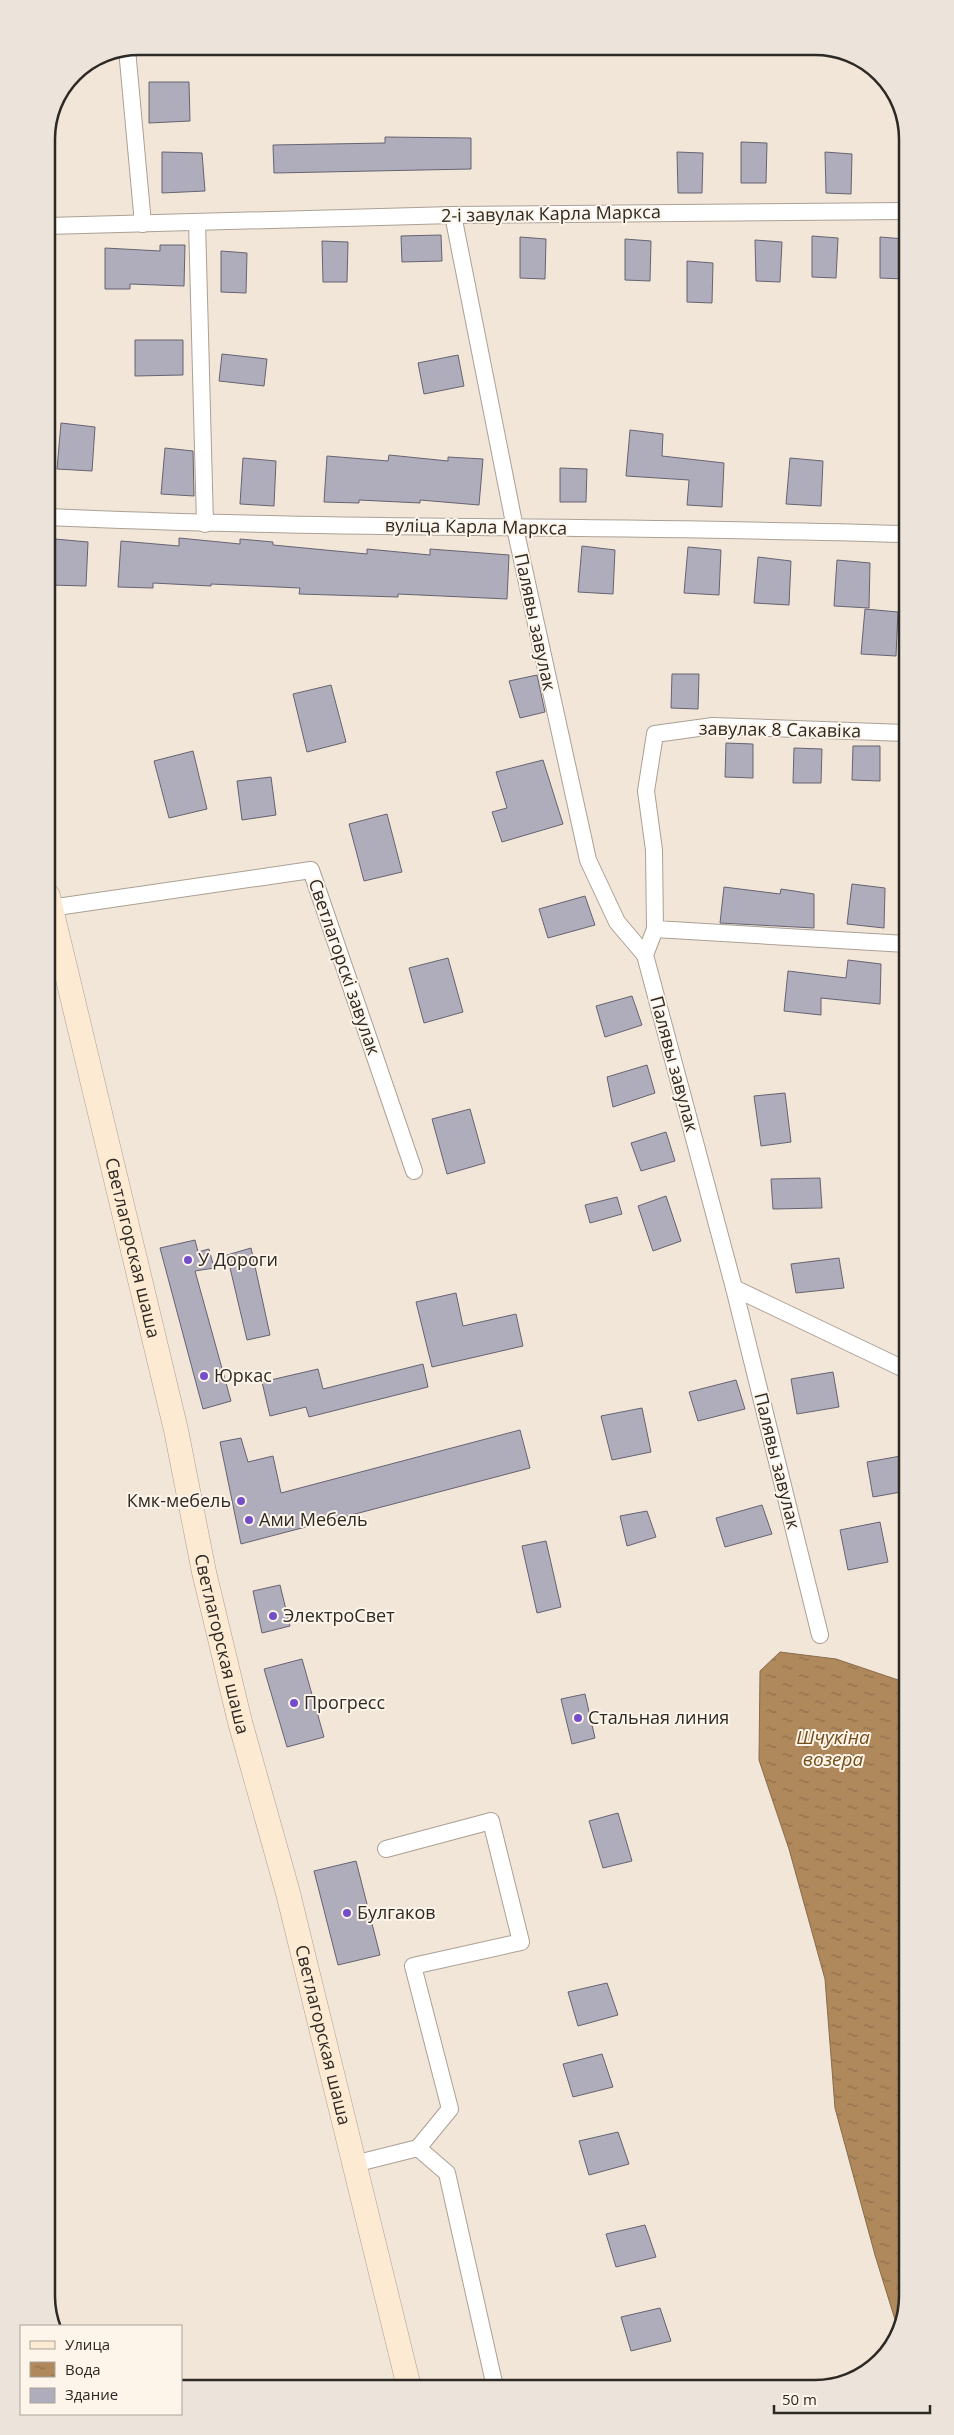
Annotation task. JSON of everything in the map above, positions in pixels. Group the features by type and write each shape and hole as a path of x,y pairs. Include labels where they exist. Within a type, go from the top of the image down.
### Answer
{"main road":[{"name":"Светлагорская шаша","path":"55,927 176,1430 204,1572 240,1722 288,1893 407,2380"}],"street":[{"path":"129,56 142,224"},
{"name":"2-і завулак Карла Маркса","path":"55,226 453,215 899,211"},
{"name":"Палявы завулак","path":"453,215 515,528 588,860 617,922 645,955 734,1288 820,1635"},
{"path":"197,222 205,524"},
{"name":"вуліца Карла Маркса","path":"55,517 205,524 732,529 899,534"},
{"name":"завулак 8 Сакавіка","path":"656,929 654,850 646,791 655,734 713,726 899,733"},
{"name":"Светлагорскі завулак","path":"55,901 311,870 414,1171"},
{"path":"645,955 656,929 899,944"},
{"path":"734,1288 899,1367"},
{"path":"354,2164 418,2148 450,2108 413,1966 521,1942 491,1821 386,1849"},
{"path":"418,2148 447,2173 493,2380"}],"water":[{"name":"Шчукіна возера","path":"780,1652 836,1659 899,1680 899,2296 895,2321 875,2255 835,2108 825,1979 789,1849 759,1760 760,1671"}],"building":[{"path":"149,82 189,82 190,121 149,123"},
{"path":"385,137 471,138 471,169 274,173 273,145 385,143"},
{"path":"741,142 767,143 766,183 741,183"},
{"path":"162,152 202,153 205,191 162,193"},
{"path":"677,152 703,153 702,193 678,193"},
{"path":"825,152 852,154 851,194 826,193"},
{"path":"441,235 442,261 402,262 401,236"},
{"path":"812,236 838,238 836,278 812,277"},
{"path":"520,237 546,239 545,279 520,278"},
{"path":"880,237 899,239 899,279 880,278"},
{"path":"625,239 651,241 650,281 625,280"},
{"path":"755,240 782,242 780,282 756,281"},
{"path":"322,241 348,242 347,282 323,282"},
{"path":"160,245 185,245 184,286 130,284 130,289 105,289 105,248 160,251"},
{"path":"221,251 247,253 246,293 221,292"},
{"path":"687,261 713,263 712,303 687,302"},
{"path":"135,340 183,340 183,375 135,376"},
{"path":"222,354 267,359 264,386 219,381"},
{"path":"458,355 464,386 424,394 418,363"},
{"path":"61,423 95,427 92,471 57,469"},
{"path":"630,430 663,434 662,456 724,463 722,507 687,505 689,480 626,476"},
{"path":"165,448 193,451 194,496 161,494"},
{"path":"389,455 448,461 448,457 483,459 479,505 420,500 420,503 359,500 359,503 324,502 327,456 388,461"},
{"path":"243,458 276,461 274,506 240,504"},
{"path":"790,458 823,461 821,506 786,504"},
{"path":"560,468 587,469 586,502 560,502"},
{"path":"179,538 240,544 240,539 273,542 273,545 367,554 367,549 430,555 430,549 509,555 507,599 398,594 398,597 299,594 300,588 211,584 211,586 153,583 153,588 118,587 121,541 179,546"},
{"path":"55,539 88,542 86,586 55,585"},
{"path":"582,546 615,550 613,594 578,592"},
{"path":"688,547 721,550 719,595 684,593"},
{"path":"758,557 791,561 789,605 754,603"},
{"path":"837,560 870,563 869,608 834,606"},
{"path":"865,609 898,612 896,656 861,654"},
{"path":"672,674 699,674 698,709 671,708"},
{"path":"537,675 545,712 520,718 509,681"},
{"path":"331,685 346,742 307,752 293,694"},
{"path":"726,743 753,744 753,778 725,777"},
{"path":"853,746 880,746 880,781 852,780"},
{"path":"794,748 822,749 821,783 793,783"},
{"path":"193,751 207,809 169,818 154,761"},
{"path":"543,760 563,824 502,842 492,812 507,808 496,772"},
{"path":"271,777 276,815 242,820 237,781"},
{"path":"387,814 402,872 364,881 349,824"},
{"path":"852,884 885,888 884,928 847,924"},
{"path":"724,887 780,894 781,889 814,894 814,928 720,923"},
{"path":"585,896 595,925 548,938 539,909"},
{"path":"448,958 463,1012 424,1023 409,968"},
{"path":"848,960 881,964 880,1004 821,998 821,1015 784,1011 788,971 846,978"},
{"path":"632,996 642,1025 605,1037 596,1006"},
{"path":"647,1065 655,1093 613,1107 607,1077"},
{"path":"785,1093 791,1142 761,1146 754,1096"},
{"path":"470,1109 485,1163 447,1174 432,1119"},
{"path":"666,1132 675,1161 641,1171 631,1143"},
{"path":"820,1178 822,1208 773,1209 771,1179"},
{"path":"666,1196 681,1241 653,1251 638,1206"},
{"path":"617,1197 622,1214 590,1223 585,1205"},
{"path":"195,1240 198,1252 209,1249 214,1268 195,1271 231,1401 203,1409 160,1248"},
{"path":"251,1248 270,1335 247,1340 227,1255"},
{"path":"839,1258 844,1288 796,1293 791,1264"},
{"path":"456,1293 463,1326 516,1314 523,1346 432,1367 416,1302"},
{"path":"423,1364 428,1387 309,1417 306,1407 270,1416 262,1382 318,1369 323,1389"},
{"path":"833,1372 839,1407 797,1414 791,1379"},
{"path":"736,1380 745,1409 698,1421 689,1392"},
{"path":"642,1408 651,1452 612,1460 601,1416"},
{"path":"520,1430 530,1468 241,1544 220,1442 241,1438 248,1462 273,1456 281,1493"},
{"path":"899,1456 899,1492 873,1497 867,1462"},
{"path":"762,1505 772,1534 725,1547 716,1518"},
{"path":"647,1511 656,1537 627,1546 620,1516"},
{"path":"880,1522 888,1562 848,1570 840,1530"},
{"path":"546,1541 561,1607 537,1613 522,1546"},
{"name":"ЭлектроСвет","path":"280,1585 290,1626 262,1633 253,1591"},
{"name":"Прогресс","path":"302,1659 324,1737 287,1747 264,1669"},
{"path":"585,1694 595,1738 572,1744 561,1699"},
{"path":"618,1813 632,1861 603,1868 589,1821"},
{"name":"Булгаков","path":"356,1861 380,1955 338,1965 314,1871"},
{"path":"607,1983 618,2015 578,2026 568,1992"},
{"path":"602,2054 613,2087 573,2097 563,2064"},
{"path":"618,2132 629,2164 589,2175 579,2141"},
{"path":"645,2225 656,2257 616,2267 606,2234"},
{"path":"660,2308 671,2341 631,2351 621,2317"}],"place":[{"name":"У Дороги","path":"188,1260"},
{"name":"Юркас","path":"204,1376"},
{"name":"Кмк-мебель","path":"241,1501"},
{"name":"Ами Мебель","path":"249,1520"},
{"name":"ЭлектроСвет","path":"273,1616"},
{"name":"Прогресс","path":"294,1703"},
{"name":"Стальная линия","path":"578,1718"},
{"name":"Булгаков","path":"347,1913"}]}
